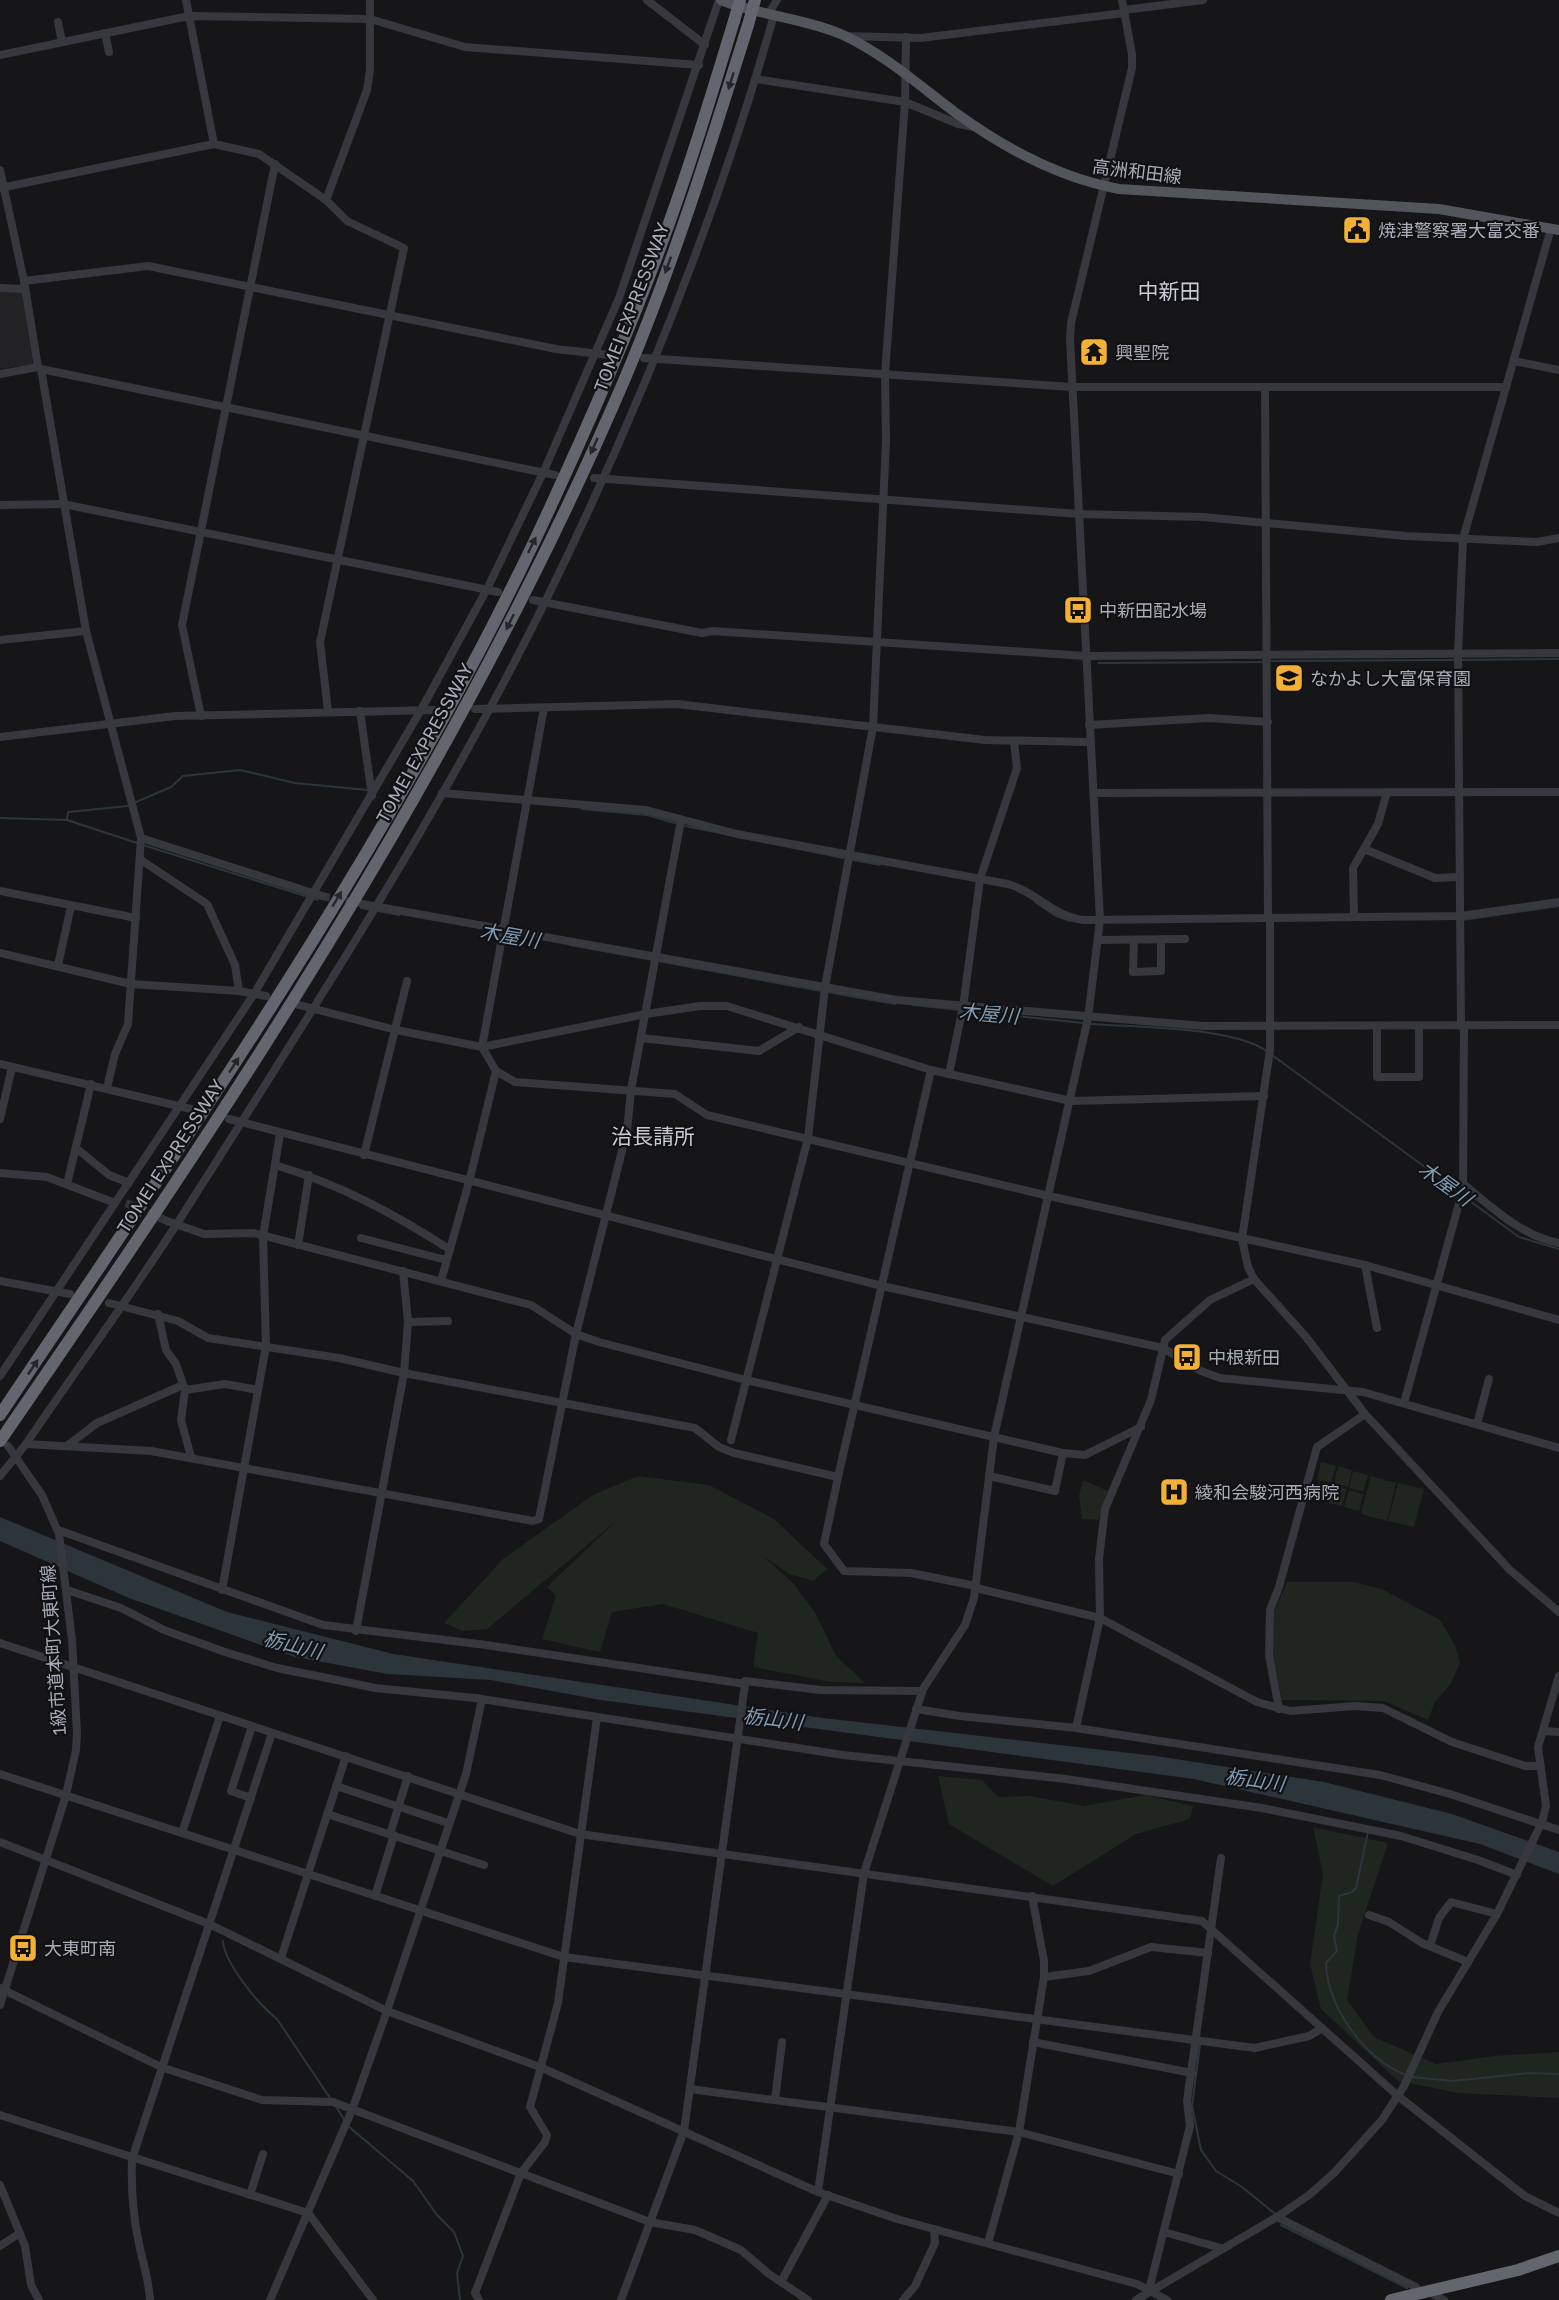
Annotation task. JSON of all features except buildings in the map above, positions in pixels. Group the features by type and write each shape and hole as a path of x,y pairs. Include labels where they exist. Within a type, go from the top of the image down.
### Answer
{"highway":[{"name":"TOMEI EXPRESSWAY","path":"0,1415 158,1182 284,986 378,831 495,619 582,438 630,326 662,244 740,0"},
{"name":"TOMEI EXPRESSWAY","path":"4,1443 298,993 392,837 479,682 574,490 626,376 654,306 709,149 755,0"},
{"path":"1391,2300 1518,2270 1559,2256"}],"main road":[{"name":"高洲和田線","path":"720,0 844,36 905,75 979,128 1050,169 1081,181 1119,189 1439,209 1555,229"}],"street":[{"path":"186,0 214,144"},
{"path":"326,200 367,90 370,70 370,0"},
{"path":"647,0 705,45"},
{"path":"0,1376 119,1202 129,1183 181,1107 315,898 422,710 487,589 543,473 619,298 720,0"},
{"path":"0,1476 26,1444 120,1305 314,1010 442,793 545,602 604,479 656,358 713,210 756,79 771,14 777,0"},
{"path":"818,2192 864,1873 922,1691 934,1668 965,1625 976,1587 994,1437 1088,1022 1100,920 1094,793 1089,742 1071,323 1132,68 1132,54 1122,0"},
{"path":"844,36 921,38 1203,0"},
{"path":"0,56 189,16 370,19 465,47 699,65"},
{"path":"58,22 62,42"},
{"path":"105,33 109,52"},
{"path":"731,1440 808,1138 825,990 873,727 886,441 885,374 904,102 906,37"},
{"path":"756,79 904,102 958,123 979,128"},
{"path":"2,188 214,144 248,149 275,164 326,200 347,221 404,248 388,314 320,642 328,711"},
{"path":"201,716 182,625 275,164"},
{"path":"0,170 2,188 25,285 86,631 141,842 128,1024 116,1054 107,1088"},
{"path":"1404,1403 1463,1187 1458,653 1463,539 1506,387 1555,229"},
{"path":"0,288 148,266 556,350 609,355"},
{"path":"644,358 1072,387 1506,387"},
{"path":"1514,361 1559,370"},
{"path":"0,374 39,368 555,475"},
{"path":"1265,388 1270,1050 1242,1239 1248,1266 1254,1279 1306,1337 1365,1414 1510,1570 1559,1612"},
{"path":"594,478 1079,514 1203,517 1463,539 1537,542 1559,538"},
{"path":"0,505 63,504 498,592"},
{"path":"532,600 702,633 713,631 1085,656 1559,652"},
{"path":"0,640 86,631"},
{"path":"475,709 677,704 1014,742 1089,742"},
{"path":"544,708 483,1047 496,1071 515,1082 675,1094 707,1115 1049,1196 1365,1265 1559,1320"},
{"path":"0,737 111,723 201,716 435,710"},
{"path":"360,711 372,796"},
{"path":"1089,725 1209,718 1268,722"},
{"path":"949,1074 962,1010 980,879 1017,768 1014,742"},
{"path":"1354,917 1353,868 1378,824 1387,792"},
{"path":"1094,793 1559,792"},
{"path":"442,793 646,810 737,834 1018,887 1071,919 1354,917 1460,919 1559,902"},
{"path":"26,1444 151,1451 533,1521 539,1519 576,1334 608,1216 627,1131 631,1090 681,820"},
{"path":"141,842 315,898"},
{"path":"1364,849 1435,878 1460,877"},
{"path":"141,860 207,904 235,965 239,991"},
{"path":"0,891 136,918"},
{"path":"362,904 373,910 825,990 962,1010 1088,1022 1203,1026 1559,1025"},
{"path":"58,965 71,906"},
{"path":"1134,940 1133,972 1161,971 1161,939"},
{"path":"1098,940 1185,939"},
{"path":"0,953 131,984 239,991 266,996"},
{"path":"364,1155 407,981"},
{"path":"299,1005 396,1030 483,1047 646,1014 700,1006 727,1006 931,1070 1071,1101 1264,1096"},
{"path":"1377,1027 1377,1077 1419,1077 1419,1026"},
{"path":"642,1038 759,1051 799,1028"},
{"path":"0,1064 191,1109"},
{"path":"0,1119 12,1067"},
{"path":"931,1070 824,1544 843,1571 911,1573 1100,1618 1257,1702 1304,1711 1355,1706 1383,1708 1452,1742 1526,1766 1539,1766"},
{"path":"441,1281 469,1182 496,1071"},
{"path":"68,1185 91,1084"},
{"path":"229,1119 777,1261 1163,1348 1200,1371 1220,1378 1347,1390 1404,1403 1559,1448"},
{"path":"222,1590 266,1346 263,1236 280,1134"},
{"path":"76,1148 109,1175 129,1183"},
{"path":"275,1165 309,1175 375,1204 449,1250"},
{"path":"0,1173 28,1173 119,1202"},
{"path":"298,1245 309,1175"},
{"path":"1463,1187 1514,1225 1536,1237 1559,1243"},
{"path":"172,1223 204,1234 246,1233 263,1236 403,1271 531,1305 576,1334 746,1380 1063,1453 1085,1455 1141,1427"},
{"path":"361,1238 446,1260"},
{"path":"1365,1265 1377,1328"},
{"path":"356,1631 404,1373 408,1322 403,1271"},
{"path":"1076,1728 1100,1618 1099,1560 1105,1509 1151,1400 1165,1340 1210,1300 1254,1279"},
{"path":"0,1281 70,1294"},
{"path":"109,1303 178,1321 208,1338 266,1346 695,1428 719,1447 734,1453 838,1477"},
{"path":"158,1314 166,1350 176,1364 184,1388 181,1420 190,1457"},
{"path":"408,1322 448,1321"},
{"path":"1477,1424 1490,1379"},
{"path":"66,1446 97,1423 184,1388 225,1384 258,1390"},
{"path":"1279,1708 1269,1655 1270,1610 1279,1587 1317,1447 1365,1414"},
{"name":"1級市道本町大東町線","path":"0,2005 2,1989 66,1795 77,1742 74,1667 59,1532 42,1495 4,1443"},
{"path":"989,1476 1055,1491 1063,1453"},
{"path":"59,1532 323,1625 356,1631 486,1645 745,1684 746,1681 820,1690 922,1691"},
{"path":"67,1588 121,1608 164,1630 277,1668 375,1688 482,1699 900,1762 1077,1780 1308,1816 1401,1836 1518,1874"},
{"path":"0,1643 459,1792 580,1834 1191,1917 1211,1928 1321,2030 1398,2096 1525,2196 1559,2213"},
{"path":"1136,2300 1149,2290 1276,2217 1334,2173 1382,2120 1404,2086 1438,2012 1497,1914 1542,1824 1546,1806 1538,1747 1559,1676"},
{"path":"621,2300 684,2131 745,1684"},
{"path":"270,2300 352,2110 387,2011 466,1774 482,1699"},
{"path":"916,1709 1076,1728 1380,1775 1559,1830"},
{"path":"182,1833 220,1716"},
{"path":"479,2300 476,2293 521,2173 545,2142 547,2135 530,2108 558,2003 597,1717"},
{"path":"250,1798 231,1791 252,1726"},
{"path":"1543,1731 1559,1732"},
{"path":"150,2300 149,2278 139,2245 132,2203 132,2158 272,1733"},
{"path":"281,1958 346,1756"},
{"path":"0,1774 564,1957 1255,2048 1308,2036 1321,2030"},
{"path":"375,1896 408,1776"},
{"path":"336,1786 448,1823"},
{"path":"327,1814 484,1865"},
{"path":"0,1842 209,1924 387,2011 540,2067 818,2192 934,2229 1137,2284 1167,2300"},
{"path":"1149,2290 1190,2126 1186,2101 1197,2041 1221,1858"},
{"path":"988,2243 1019,2132 1044,1977 1044,1961 1032,1896"},
{"path":"1430,1946 1439,1918 1452,1902 1497,1914"},
{"path":"1369,1915 1389,1922 1430,1946 1468,1962"},
{"path":"1044,1977 1089,1971 1151,1947 1208,1953"},
{"path":"2,1989 161,2067 262,2100 333,2102 650,2222 695,2230 741,2250 808,2300"},
{"path":"776,2100 782,2042"},
{"path":"1033,2042 1192,2073"},
{"path":"690,2089 1019,2132 1179,2174"},
{"path":"0,2115 308,2213 373,2300"},
{"path":"250,2195 263,2154"},
{"path":"0,2185 25,2246 31,2285 39,2300"},
{"path":"781,2282 828,2195"},
{"path":"1276,2217 1425,2293 1444,2300"},
{"path":"903,2300 915,2286 935,2243 934,2229"},
{"path":"1164,2232 1221,2248"},
{"path":"0,2246 20,2233"}],"shaded area":[{"path":"0,291 22,292 33,364 0,369"},
{"path":"1321,1462 1336,1466 1331,1483 1317,1480"},
{"path":"1338,1466 1352,1470 1348,1487 1334,1483"},
{"path":"1353,1471 1368,1475 1363,1492 1349,1488"},
{"path":"638,1476 709,1485 774,1519 827,1569 813,1581 789,1574 763,1556 794,1584 816,1614 836,1656 865,1683 831,1682 753,1667 758,1633 663,1604 612,1612 600,1652 542,1639 556,1596 547,1587 616,1521 487,1629 463,1631 444,1623 503,1559 593,1495"},
{"path":"1371,1476 1396,1483 1387,1521 1361,1514"},
{"path":"1083,1480 1108,1491 1098,1520 1082,1519 1079,1496"},
{"path":"1317,1482 1331,1485 1327,1503 1312,1499"},
{"path":"1398,1483 1424,1489 1414,1527 1388,1521"},
{"path":"1333,1485 1347,1489 1342,1506 1328,1503"},
{"path":"1349,1490 1363,1494 1359,1511 1344,1507"},
{"path":"1287,1582 1353,1582 1382,1589 1440,1620 1455,1645 1460,1663 1451,1683 1435,1702 1428,1720 1384,1701 1282,1700 1273,1656 1273,1615"},
{"path":"938,1776 982,1780 998,1797 1029,1796 1084,1806 1145,1795 1193,1806 1190,1819 1136,1834 1053,1886 949,1824"},
{"path":"1313,1827 1388,1843 1358,1934 1347,2000 1374,2037 1436,2064 1495,2056 1559,2052 1559,2098 1458,2093 1398,2081 1321,2009 1310,1964 1323,1874"}],"water":[{"name":"栃山川","path":"0,1517 227,1612 393,1654 823,1718 1156,1756 1324,1782 1452,1814 1559,1852 1559,1874 1480,1844 1194,1779 601,1700 491,1680 388,1674 295,1657 129,1598 0,1541"}],"waterway":[{"path":"1461,660 1559,659"},
{"path":"1269,661 1455,660"},
{"path":"1098,663 1263,662"},
{"path":"134,803 171,787 183,776 240,770 295,783 367,790"},
{"path":"67,820 68,812 128,806"},
{"path":"582,809 647,815 675,823"},
{"name":"木屋川","path":"0,818 67,820 137,843"},
{"path":"685,826 843,858"},
{"name":"木屋川","path":"143,845 318,900"},
{"path":"853,860 880,865"},
{"path":"1035,902 1056,916 1070,921"},
{"path":"1462,920 1559,906"},
{"name":"木屋川","path":"361,908 372,910"},
{"name":"木屋川","path":"378,911 399,915"},
{"name":"木屋川","path":"570,945 653,960"},
{"name":"木屋川","path":"658,961 821,991"},
{"name":"木屋川","path":"827,992 895,1004"},
{"name":"木屋川","path":"913,1005 1083,1023"},
{"name":"木屋川","path":"1089,1024 1156,1027 1208,1033 1252,1043 1268,1052"},
{"name":"木屋川","path":"1272,1055 1459,1192"},
{"name":"木屋川","path":"1463,1196 1519,1237 1559,1249"},
{"path":"1368,1832 1356,1888 1352,1892 1339,1896 1338,1924 1334,1936 1337,1951 1326,1963 1328,1980 1333,1997 1351,2030 1376,2057 1406,2075"},
{"path":"223,1941 229,1961 236,1972 277,2019 330,2098"},
{"path":"1200,2045 1192,2106 1201,2150 1216,2171 1242,2187 1274,2213"},
{"path":"1412,2077 1453,2081 1529,2073 1559,2074"},
{"path":"335,2105 345,2121"},
{"path":"348,2126 413,2181 437,2215 454,2232 463,2256 457,2273 460,2300"},
{"path":"1281,2225 1407,2288"}],"tunnel":[{"path":"322,896 357,903"},
{"path":"126,1203 167,1221"}],"place":[{"name":"焼津警察署大富交番","path":"1357,230"},
{"name":"興聖院","path":"1094,352"},
{"name":"中新田配水場","path":"1078,610"},
{"name":"なかよし大富保育園","path":"1289,678"},
{"name":"中根新田","path":"1187,1357"},
{"name":"綾和会駿河西病院","path":"1174,1492"},
{"name":"大東町南","path":"23,1948"}],"district":[{"name":"中新田","path":"1169,291"},
{"name":"治長請所","path":"653,1136"}]}
